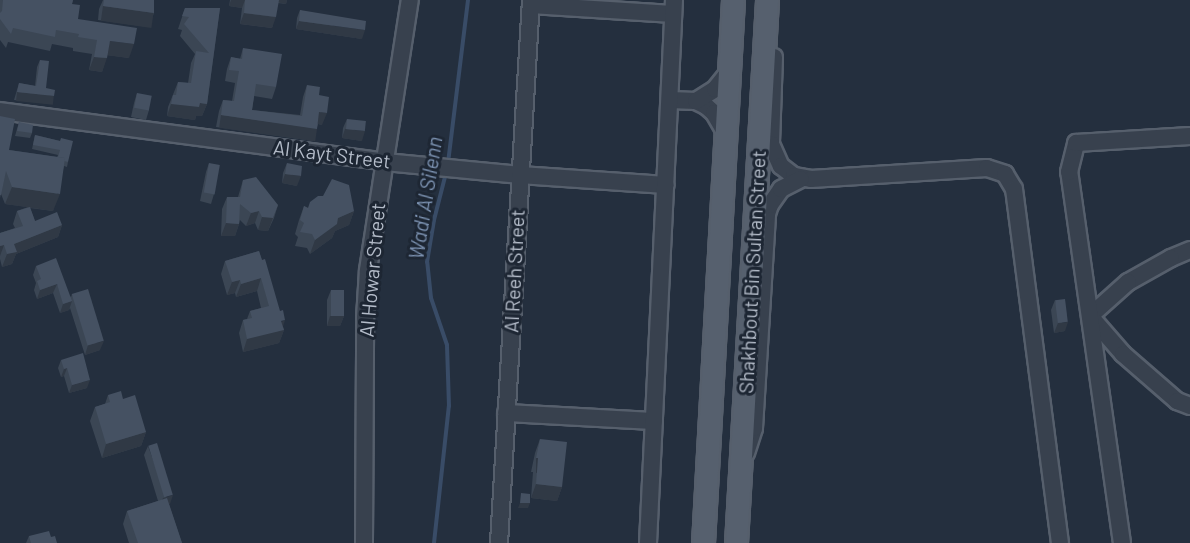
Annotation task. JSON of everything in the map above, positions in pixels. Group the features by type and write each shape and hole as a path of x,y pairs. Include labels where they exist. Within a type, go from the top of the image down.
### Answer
{"main road":[{"name":"Shakhbout Bin Sultan Street","path":"703,543 733,0"},
{"name":"Shakhbout Bin Sultan Street","path":"736,543 767,0"}],"street":[{"name":"Al Howar Street","path":"364,543 365,318 374,221 410,0"},
{"path":"531,3 674,7 648,543"},
{"name":"Al Reeh Street","path":"499,543 531,3"},
{"path":"765,38 774,58 771,135 773,152 781,166 801,179"},
{"path":"696,101 715,89 729,72"},
{"path":"670,100 696,101 714,113 725,132"},
{"name":"Al Kayt Street","path":"0,111 385,162 520,175 666,184"},
{"path":"1122,543 1069,172 1076,143 1190,136"},
{"path":"741,461 754,428 767,214 781,189 801,179 987,168 1005,174 1014,189 1018,208 1060,543"},
{"path":"1090,316 1128,282 1190,250"},
{"path":"1090,316 1123,354 1177,401 1190,406"},
{"path":"506,413 654,421"}],"building":[{"path":"3,0 73,0 72,4 80,5 78,19 137,28 134,44 110,41 107,58 94,57 97,40 78,37 79,34 56,30 55,37 13,28 11,34 0,19"},
{"path":"104,0 154,0 154,13 103,6"},
{"path":"245,0 279,0 276,17 244,13"},
{"path":"185,8 220,8 207,104 200,103 199,107 171,104 173,95 176,95 178,82 191,83 196,51 209,53 184,24 189,17 182,16"},
{"path":"300,10 366,21 365,30 299,21"},
{"path":"243,48 282,54 276,87 256,84 252,110 302,116 307,85 320,87 319,95 329,97 327,113 319,112 317,129 221,115 223,100 234,101 239,71 229,70 231,57 242,59"},
{"path":"40,60 49,61 46,88 55,90 54,96 17,92 19,83 36,86"},
{"path":"137,93 152,96 149,111 134,108"},
{"path":"0,116 15,119 9,150 65,158 60,194 12,187 6,171 0,195"},
{"path":"347,119 366,121 365,131 346,129"},
{"path":"19,122 33,125 32,133 17,131"},
{"path":"35,135 60,141 61,138 73,141 68,162 64,161 65,158 58,157 60,150 33,145"},
{"path":"209,163 220,165 215,194 204,193"},
{"path":"287,163 302,166 301,176 285,174"},
{"path":"256,177 278,205 273,218 262,217 259,211 251,213 240,204 239,224 226,223 227,197 240,197 243,180"},
{"path":"332,179 349,185 354,211 338,218 337,224 315,240 312,234 300,232 304,223 300,220 304,206 308,208 310,202 318,196 323,196"},
{"path":"30,207 35,221 57,212 62,225 14,244 17,252 7,254 4,245 0,246 0,233 23,226 17,211"},
{"path":"259,251 262,260 265,259 280,311 283,310 285,320 281,321 284,330 247,339 243,320 252,318 250,311 269,306 261,278 241,284 240,280 232,282 225,261"},
{"path":"56,258 72,301 63,304 57,284 40,290 37,281 41,279 36,266"},
{"path":"88,289 104,341 88,346 72,294"},
{"path":"331,290 344,290 344,316 331,316"},
{"path":"1065,299 1068,322 1058,323 1055,300"},
{"path":"83,353 90,380 72,385 67,368 64,369 61,360"},
{"path":"121,391 123,399 135,395 146,432 106,444 95,407 110,402 108,395"},
{"path":"540,439 567,442 562,487 536,484 538,458 536,458"},
{"path":"157,443 173,495 164,497 148,446"},
{"path":"521,493 530,494 530,503 520,503"},
{"path":"167,498 182,543 138,543 127,511"},
{"path":"49,531 51,537 55,536 57,543 31,543 29,536"}],"waterway":[{"name":"Wadi Al Silenn","path":"448,163 468,0"},
{"name":"Wadi Al Silenn","path":"434,543 449,406 447,345 431,298 427,262 434,220 446,173"}]}
